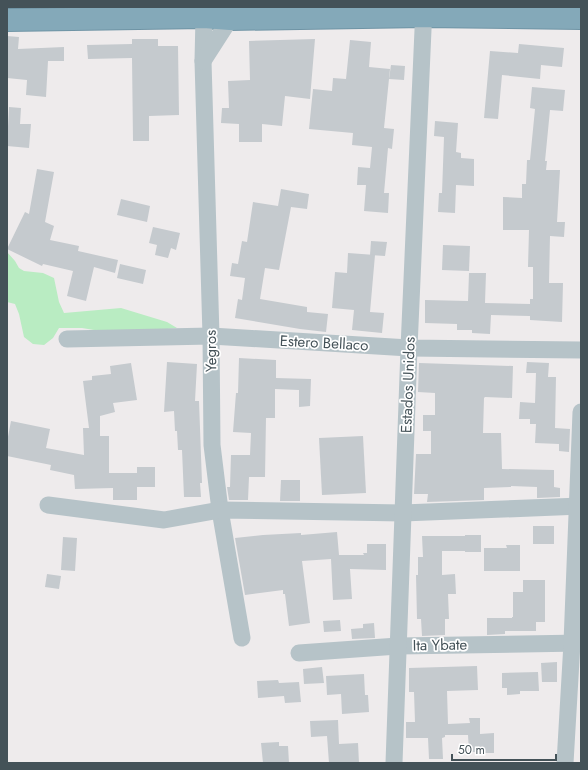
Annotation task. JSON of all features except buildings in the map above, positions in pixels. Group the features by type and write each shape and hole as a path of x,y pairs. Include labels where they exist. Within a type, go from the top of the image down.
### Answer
{"highway":[{"path":"7,20 204,17 230,19 424,11 581,18"}],"street":[{"name":"Estados Unidos","path":"394,763 409,348 424,11"},
{"name":"Yegros","path":"204,17 203,61 211,336 212,445 220,510 242,638"},
{"path":"203,61 230,19"},
{"name":"Estero Bellaco","path":"67,339 211,336 409,348 581,350"},
{"path":"565,763 576,643 581,412"},
{"path":"48,505 164,520 220,510 403,513 579,506"},
{"name":"Ita Ybate","path":"299,653 398,646 576,643"}],"green space":[{"path":"7,252 19,268 24,271 43,273 54,278 59,302 64,313 121,308 167,322 177,328 118,334 82,328 59,328 53,338 44,345 33,344 24,337 19,314 15,304 7,302"}]}
